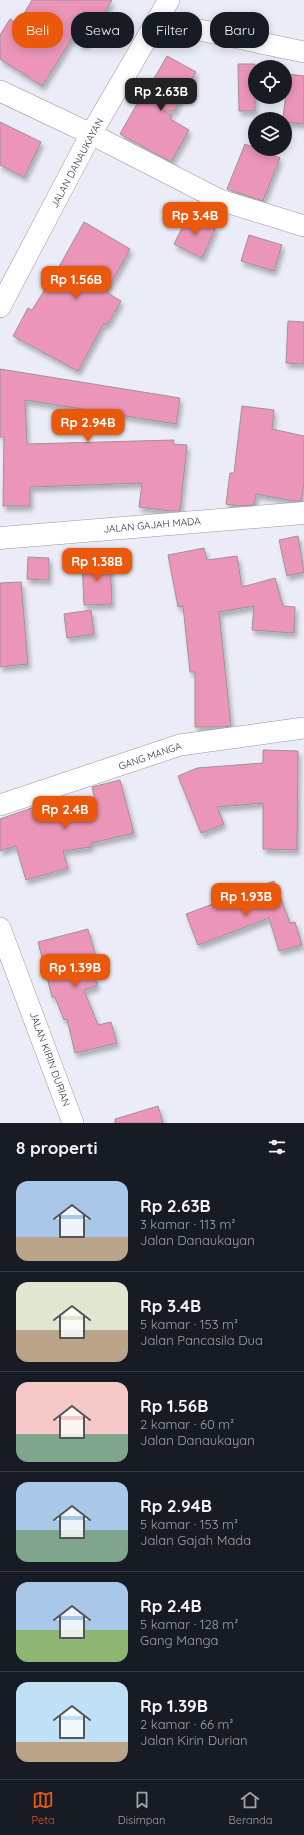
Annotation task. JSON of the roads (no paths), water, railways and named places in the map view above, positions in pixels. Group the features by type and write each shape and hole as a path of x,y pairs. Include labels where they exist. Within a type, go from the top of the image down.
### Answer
{"main road":[{"name":"JALAN GAJAH MADA","path":"0,538 304,513"}],"street":[{"name":"JALAN DANAUKAYAN","path":"162,12 169,0"},
{"path":"202,30 304,52"},
{"name":"JALAN DANAUKAYAN","path":"0,307 91,134 142,47"},
{"path":"0,91 91,134 220,200 304,226"},
{"name":"GANG MANGA","path":"0,806 180,745 304,728"},
{"name":"JALAN KIRIN DURIAN","path":"0,928 73,1123"}]}
